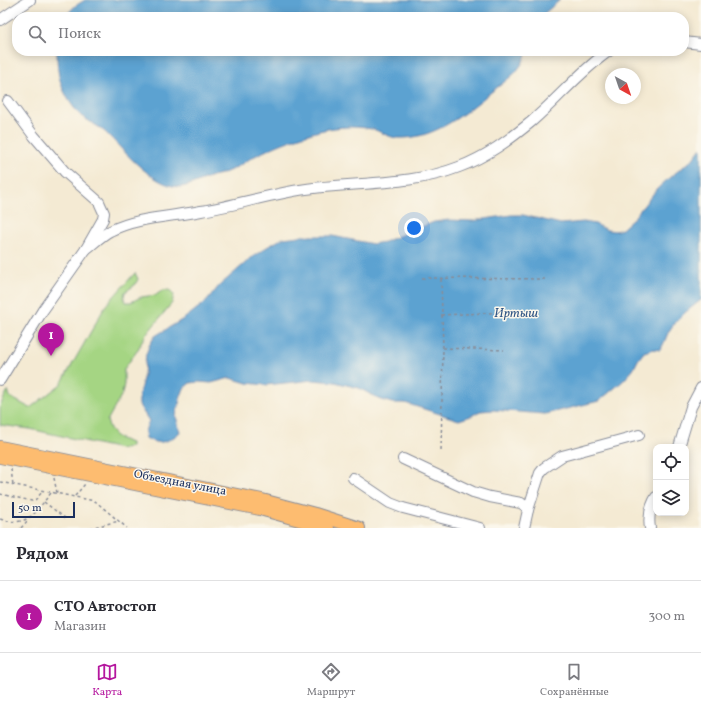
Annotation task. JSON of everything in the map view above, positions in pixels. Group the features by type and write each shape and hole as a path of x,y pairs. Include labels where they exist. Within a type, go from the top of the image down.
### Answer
{"main road":[{"name":"Объездная улица","path":"0,446 262,500 315,514 358,528"},
{"name":"Объездная улица","path":"0,457 260,509 328,528"}],"lane":[{"path":"0,20 30,0"},
{"path":"689,43 701,44"},
{"path":"86,249 108,232 129,224 223,207 287,192 420,178 460,167 509,140 532,121 578,76 603,56"},
{"path":"0,380 43,310 86,249 103,219 104,213 99,202 65,172 34,136 8,101"},
{"path":"680,444 691,407 701,388"},
{"path":"524,528 540,473 544,468 562,456 639,435"},
{"path":"403,459 473,492 522,503 528,510"},
{"path":"353,478 390,503 403,508 480,528"},
{"path":"650,528 649,511 653,503"}],"path":[{"path":"422,278 546,279"},
{"path":"441,279 443,348 441,452"},
{"path":"441,315 535,311"},
{"path":"443,348 504,350"},
{"path":"11,468 13,485"},
{"path":"54,477 57,493"},
{"path":"0,482 95,501 127,528"},
{"path":"75,496 86,483"},
{"path":"0,494 32,502 43,491"},
{"path":"21,528 51,493"},
{"path":"44,502 65,518"},
{"path":"0,519 16,524 31,518"},
{"path":"90,528 119,521"}],"green space":[{"path":"135,273 138,279 135,285 125,292 124,297 126,302 131,302 141,297 156,295 163,290 170,290 174,295 172,303 145,336 137,351 124,369 122,394 107,421 113,433 119,438 131,443 131,447 120,449 30,429 0,425 0,406 8,390 10,397 30,408 61,384 106,305"}],"water":[{"path":"85,0 560,0 546,12 69,12"},
{"path":"57,56 526,56 513,75 470,109 448,124 423,135 411,138 397,138 372,129 342,127 327,129 305,135 275,147 224,173 181,187 168,185 157,180 129,157 103,130 76,111 63,90 58,68"},
{"name":"Иртыш","path":"701,148 701,300 677,320 669,331 660,350 654,349 644,352 633,370 623,381 599,401 545,414 493,410 480,411 459,420 405,403 392,403 379,399 359,388 335,382 313,380 266,385 247,383 230,378 211,383 190,383 184,388 176,416 180,432 163,442 155,442 146,438 145,431 149,421 139,405 139,395 144,374 146,354 155,336 185,318 207,301 219,286 251,258 283,238 300,236 332,236 373,244 384,242 434,222 449,220 472,221 511,215 523,215 561,224 584,222 595,224 607,230 615,231 622,229 632,220 657,189 692,160"}],"place":[{"name":"СТО Автостоп","path":"51,356"}]}
